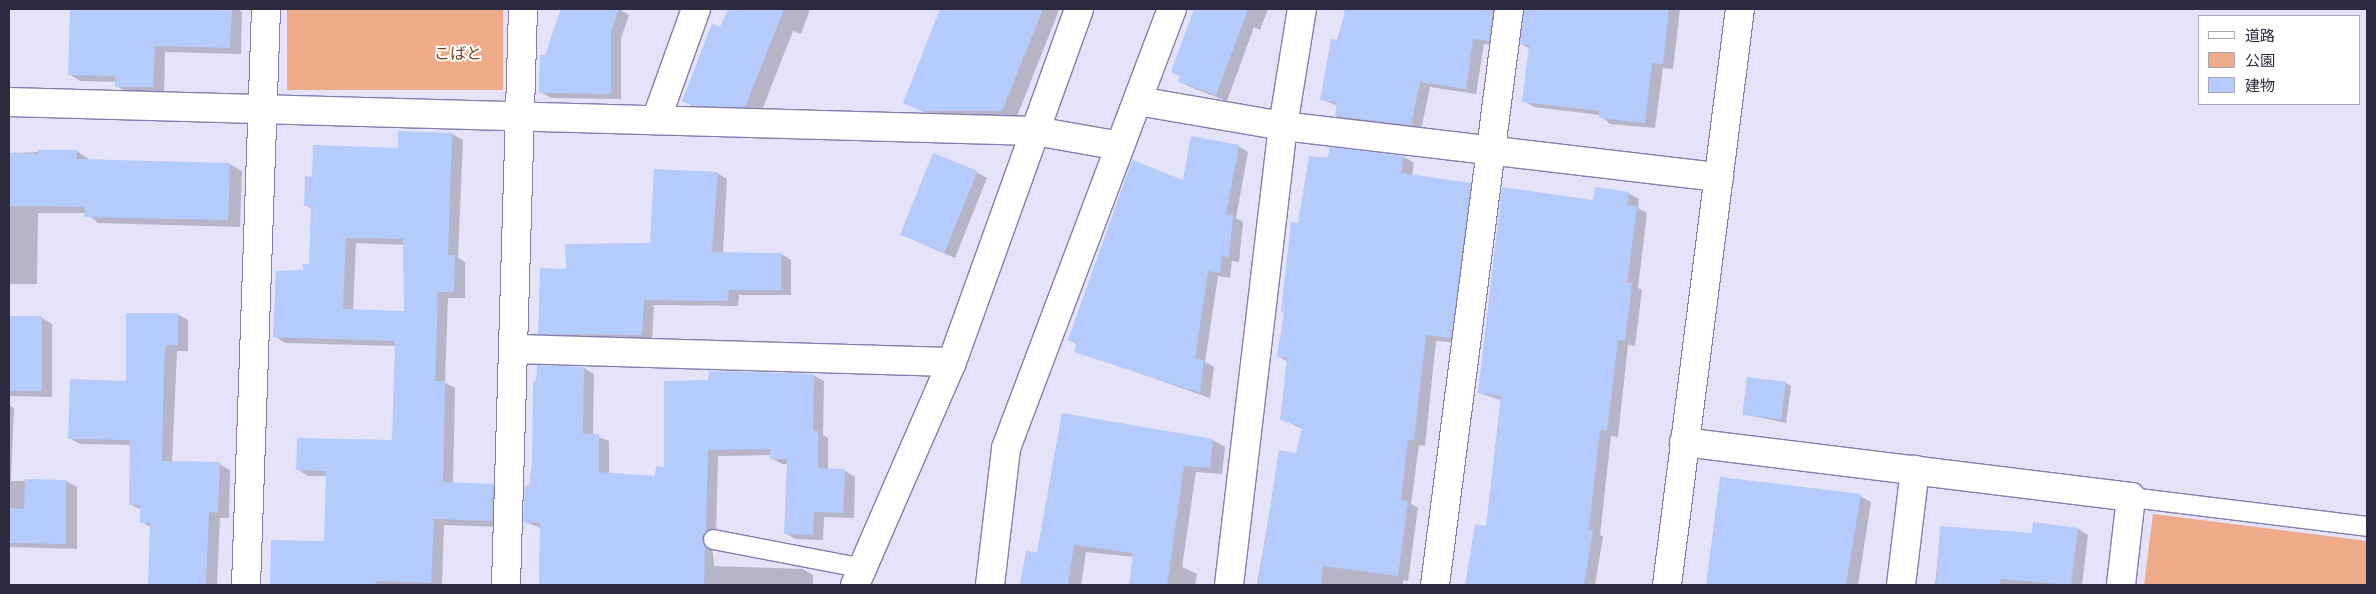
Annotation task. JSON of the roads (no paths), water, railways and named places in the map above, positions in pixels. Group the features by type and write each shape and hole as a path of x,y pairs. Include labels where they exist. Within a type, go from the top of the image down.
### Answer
{"street":[{"path":"246,585 266,9"},
{"path":"506,585 523,9"},
{"path":"656,120 696,9"},
{"path":"859,577 952,362 1079,9"},
{"path":"990,585 1006,448 1172,9"},
{"path":"1229,585 1283,126 1302,9"},
{"path":"1435,585 1509,9"},
{"path":"1667,585 1740,9"},
{"path":"1138,101 1283,126 1718,177"},
{"path":"9,102 264,108 521,119 656,120 1034,131 1120,146"},
{"path":"514,349 952,362"},
{"path":"1684,442 2131,497 2121,585"},
{"path":"1901,585 1915,470"}],"lane":[{"path":"2131,497 2367,526"},
{"path":"713,539 859,577"}],"park label":[{"name":"こばと","path":"458,53"}]}
